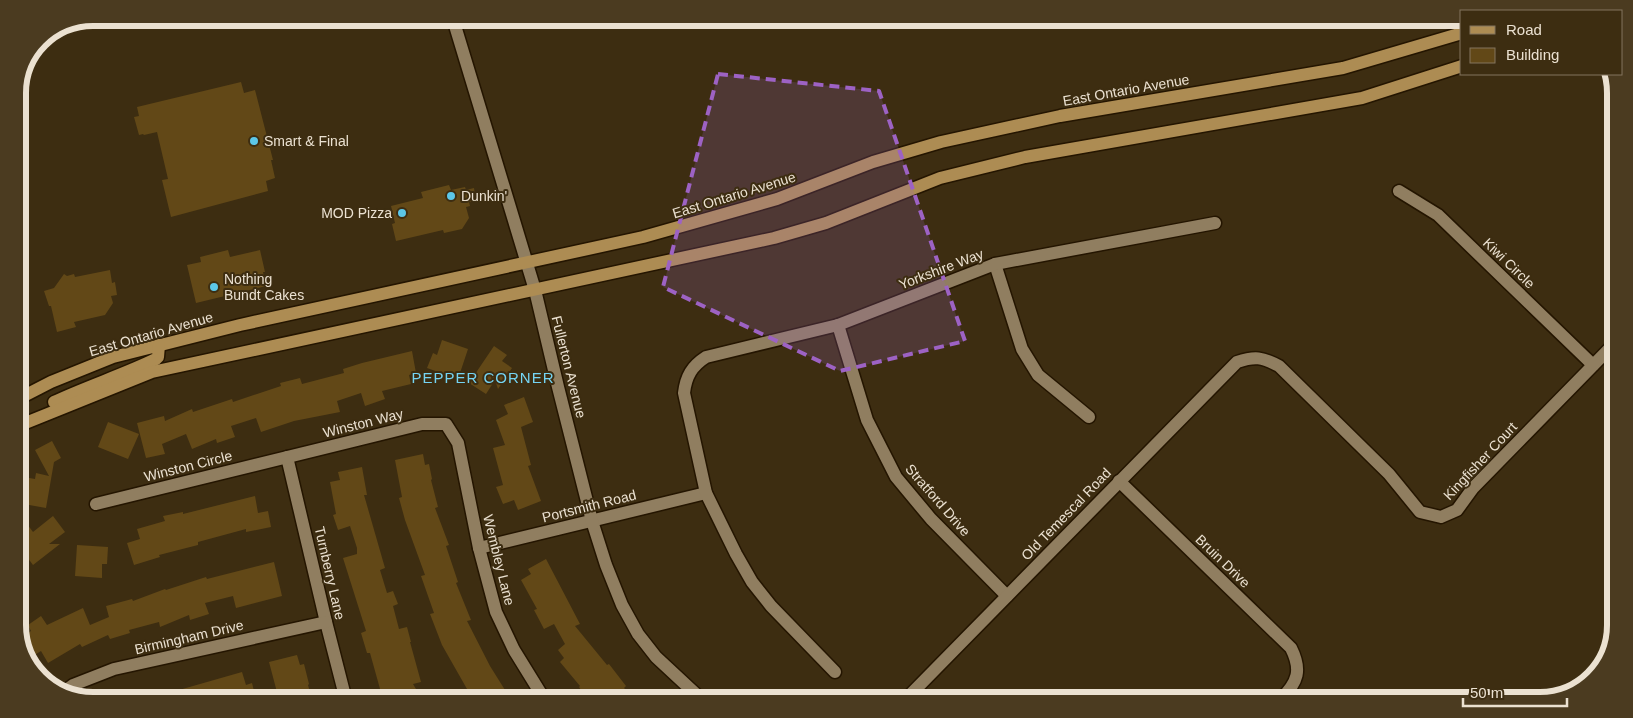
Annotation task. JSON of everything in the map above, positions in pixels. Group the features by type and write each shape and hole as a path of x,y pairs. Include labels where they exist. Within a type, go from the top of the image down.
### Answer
{"main road":[{"name":"East Ontario Avenue","path":"26,395 51,382 113,357 240,325 643,237 777,200 873,162 941,142 1060,116 1342,68 1460,34"},
{"path":"26,422 152,372 774,238 826,223 940,178 1025,157 1362,98 1460,67"},
{"path":"26,419 36,411 72,394 131,372 156,359 158,357 159,345"}],"street":[{"name":"Fullerton Avenue","path":"455,26 535,290 592,521 606,565 620,600 638,634 656,657 694,692"},
{"name":"Kiwi Circle","path":"1399,191 1438,215 1593,365"},
{"name":"Yorkshire Way","path":"706,493 684,393 685,382 689,373 696,364 706,357 838,325 995,264 1215,223"},
{"path":"995,264 1022,350 1038,375 1089,417"},
{"name":"Stratford Drive","path":"838,325 867,420 896,477 931,519 1007,596"},
{"name":"Kingfisher Court","path":"1250,357 1265,358 1279,366 1390,474 1420,512 1441,518 1457,510 1473,488 1607,351"},
{"name":"Old Temescal Road","path":"913,692 1237,362 1250,357"},
{"name":"Winston Way","path":"287,457 422,424 446,424"},
{"name":"Wembley Lane","path":"446,424 458,443 479,548 496,612 514,650 540,692"},
{"name":"Winston Circle","path":"96,504 287,457"},
{"name":"Turnberry Lane","path":"287,457 344,692"},
{"name":"Bruin Drive","path":"1119,481 1291,648 1298,668 1296,680 1289,692"},
{"path":"706,493 752,582 771,606 835,672"},
{"name":"Portsmith Road","path":"479,548 706,493"},
{"name":"Birmingham Drive","path":"69,688 114,670 326,622"}],"highlighted area":[{"path":"718,74 879,91 965,341 840,371 663,287"}],"building":[{"path":"241,82 244,93 255,90 273,160 271,160 275,178 266,181 268,191 171,217 162,180 168,179 157,132 139,135 134,117 139,116 137,107"},
{"path":"449,185 451,190 465,187 466,190 474,188 476,201 469,202 470,206 466,207 469,218 462,229 444,233 443,230 396,241 392,224 395,223 391,206 423,198 421,192"},
{"path":"228,250 230,257 260,250 266,286 196,303 187,265 201,262 200,257"},
{"path":"110,270 112,283 115,282 117,295 111,296 113,303 105,315 74,322 76,327 57,332 51,306 49,306 44,291 54,288 64,274 67,276 74,274 75,277"},
{"path":"442,340 468,349 458,379 427,368 433,353 437,355"},
{"path":"494,346 507,355 502,361 512,368 498,389 495,380 486,394 469,383"},
{"path":"412,351 416,373 409,375 411,384 382,391 385,399 365,406 361,393 337,401 340,412 294,421 261,432 256,418 231,426 235,437 217,443 216,439 192,449 186,434 162,444 165,454 146,458 137,423 164,416 165,421 192,409 193,412 232,399 233,402 281,386 280,383 300,378 302,384 344,373 343,369 362,363"},
{"path":"524,397 533,422 521,427 531,465 528,466 541,501 518,510 514,500 503,504 496,487 503,485 493,448 505,445 496,420 508,414 504,405"},
{"path":"108,422 139,434 128,459 98,447"},
{"path":"52,441 61,458 54,462 46,508 26,504 26,477 35,479 36,473 49,476 35,450"},
{"path":"423,454 425,465 429,464 438,507 435,508 449,545 446,546 458,582 456,583 471,620 467,621 490,666 505,690 502,692 469,692 442,645 430,614 434,613 421,576 425,575 399,498 402,497 395,460"},
{"path":"362,467 367,495 364,495 385,568 380,570 387,593 393,591 398,604 393,606 399,629 407,627 421,682 413,684 418,692 381,692 370,653 367,653 361,633 366,631 343,558 357,554 357,548 350,526 338,530 333,515 336,514 330,482 340,480 338,472"},
{"path":"255,496 258,513 268,511 271,527 246,532 246,529 198,542 198,545 159,555 160,557 134,565 127,543 140,539 137,529 165,521 163,516 183,512 183,514"},
{"path":"53,516 65,532 49,544 60,544 33,565 26,556 26,523 33,532"},
{"path":"77,545 108,547 107,564 102,564 102,578 75,576"},
{"path":"546,559 580,624 575,626 607,665 609,664 626,686 624,688 628,692 582,692 580,686 560,662 564,658 558,650 565,644 554,624 544,629 534,610 537,609 521,580 531,574 528,569"},
{"path":"274,562 282,596 236,608 233,596 205,603 209,614 190,620 189,615 160,627 159,622 129,630 130,633 110,639 108,635 82,647 80,644 48,663 41,651 33,655 27,633 31,631 28,625 41,616 47,625 83,608 90,625 109,617 106,606 132,599 133,601 206,577 207,579"},
{"path":"297,655 300,665 304,664 310,692 277,692 269,662"},
{"path":"242,672 246,685 252,683 254,692 172,692"}],"place":[{"name":"Smart & Final","path":"254,141"},
{"name":"Dunkin'","path":"451,196"},
{"name":"MOD Pizza","path":"402,213"},
{"name":"Nothing Bundt Cakes","path":"214,287"}],"district":[{"name":"PEPPER CORNER","path":"483,378"}]}
